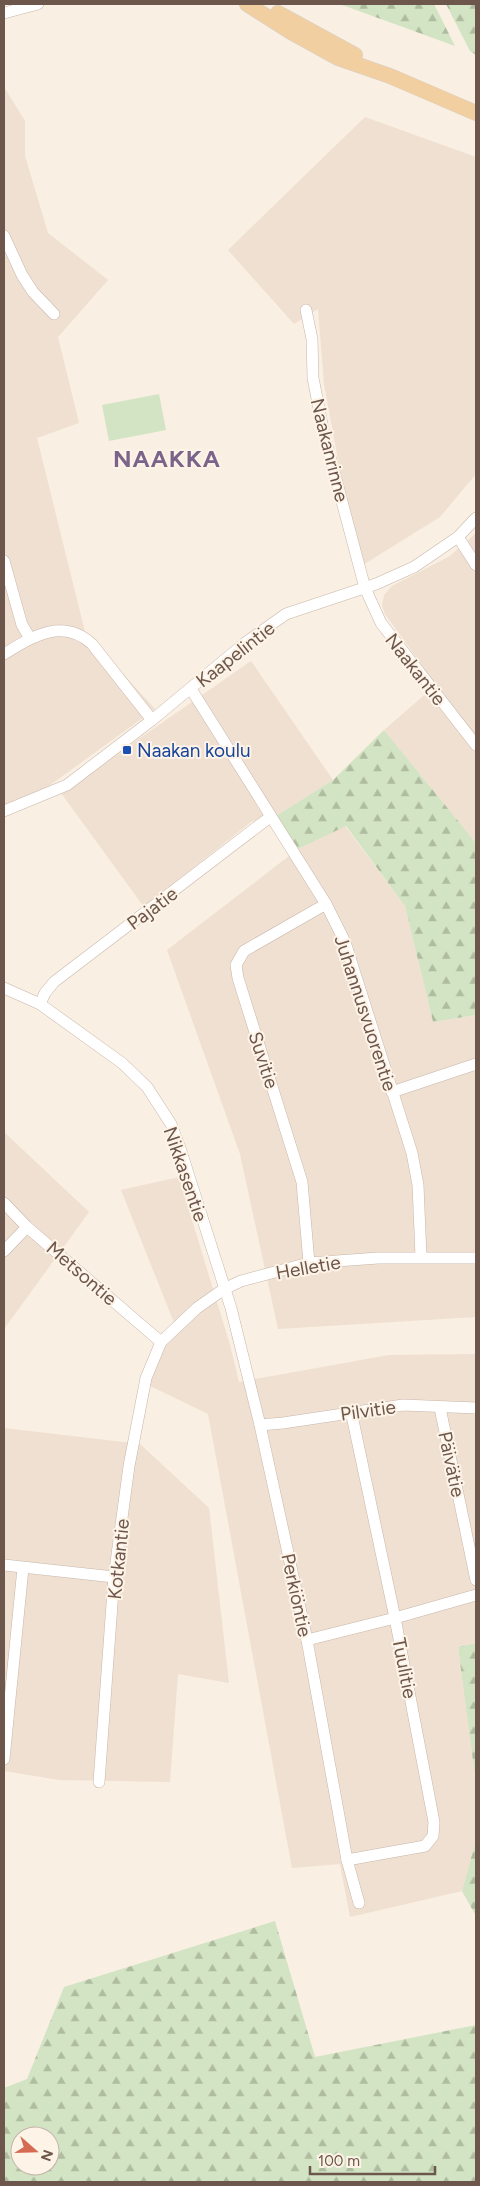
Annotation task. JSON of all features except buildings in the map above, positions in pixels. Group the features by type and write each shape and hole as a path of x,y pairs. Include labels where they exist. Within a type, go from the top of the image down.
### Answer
{"main road":[{"path":"247,4 324,50 361,68 390,76"},
{"path":"265,4 390,76 476,113"}],"street":[{"path":"4,13 38,4"},
{"path":"4,236 22,275 33,292 54,314"},
{"name":"Naakanrinne","path":"306,310 312,339 313,378 324,434 365,588"},
{"name":"Kaapelintie","path":"4,812 67,784 152,720 245,643 286,614 365,588 414,567 458,537 476,518"},
{"path":"458,537 476,565"},
{"path":"4,561 22,624 30,638"},
{"name":"Naakantie","path":"365,588 381,623 476,744"},
{"path":"4,654 30,638 49,631 67,631 84,636 152,720"},
{"name":"Juhannusvuorentie","path":"191,688 326,904 346,942 412,1153 418,1185 420,1257"},
{"name":"Pajatie","path":"40,1004 45,993 54,982 270,817"},
{"name":"Suvitie","path":"309,1263 302,1182 238,978 236,965 244,952 326,904"},
{"name":"Nikkasentie","path":"4,988 40,1004 122,1063 147,1087 171,1124 224,1289"},
{"path":"392,1092 476,1064"},
{"name":"Metsontie","path":"4,1203 27,1226 161,1342"},
{"path":"4,1251 27,1226"},
{"name":"Helletie","path":"161,1342 189,1314 224,1289 241,1281 309,1263 420,1257 476,1258"},
{"name":"Perkiöntie","path":"224,1289 231,1308 260,1425 307,1640 346,1860 359,1903"},
{"name":"Kotkantie","path":"99,1782 114,1577 129,1466 142,1396 151,1361 161,1342"},
{"name":"Pilvitie","path":"260,1425 403,1405 476,1408"},
{"name":"Päivätie","path":"440,1408 476,1580"},
{"name":"Tuulitie","path":"346,1860 425,1846 433,1836 434,1822 395,1618 351,1411"},
{"path":"4,1565 114,1577"},
{"path":"4,1759 23,1568"},
{"path":"307,1640 476,1595"}],"shaded area":[{"path":"4,87 25,121 25,156 48,233 108,280 58,337 79,423 37,438 85,632 155,709 46,788 4,806"},
{"path":"365,117 476,157 476,474 440,517 358,568 324,384 318,309 294,324 228,250"},
{"path":"476,533 476,843 384,730 436,685 385,614 382,605 384,595 392,586 450,556"},
{"path":"251,661 333,780 276,816 251,822 144,907 61,793"},
{"path":"345,826 405,906 433,1022 476,1015 476,1317 278,1329 240,1154 167,950 298,849"},
{"path":"4,1132 89,1212 4,1329"},
{"path":"179,1177 230,1345 239,1382 389,1355 476,1354 476,1643 458,1647 476,1784 476,1840 462,1891 350,1917 340,1864 292,1868 208,1414 148,1385 164,1344 177,1330 121,1190"},
{"path":"4,1428 140,1444 209,1508 229,1683 178,1674 170,1782 59,1780 4,1771"}],"green space":[{"path":"338,4 434,4 455,46 345,6"},
{"path":"446,4 476,4 476,55 470,51"},
{"path":"159,394 166,430 109,441 102,405"},
{"path":"384,730 476,843 476,1015 433,1022 405,906 346,826 298,849 276,816 333,780"},
{"path":"476,1643 476,1784 458,1647"},
{"path":"476,1840 476,1916 462,1891"},
{"path":"275,1921 315,2057 476,2025 476,2182 4,2182 4,2088 27,2079 64,1987"}],"place":[{"name":"Naakan koulu","path":"127,750"}],"district":[{"name":"NAAKKA","path":"167,459"}]}
